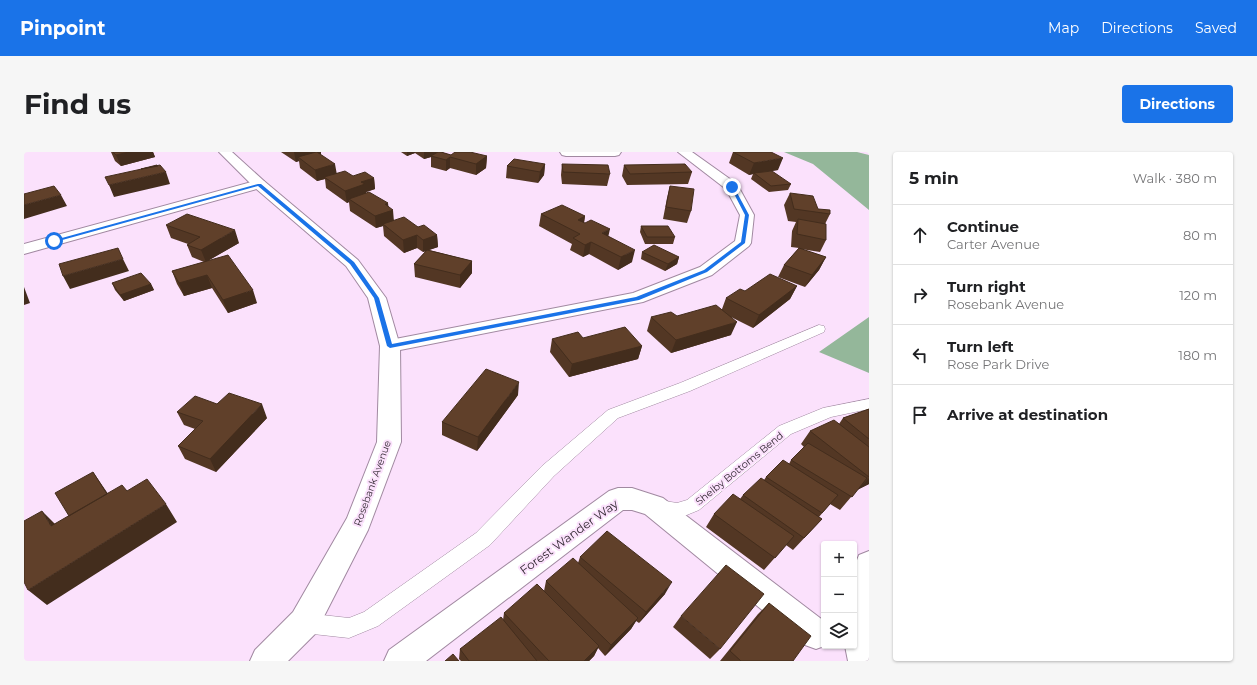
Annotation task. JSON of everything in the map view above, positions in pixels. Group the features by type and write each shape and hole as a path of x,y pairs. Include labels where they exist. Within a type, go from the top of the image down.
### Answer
{"street":[{"name":"Rosebank Avenue","path":"225,152 259,184 352,263 377,298 390,346 389,442 359,522 304,623 266,661"},
{"path":"566,152 615,152"},
{"path":"390,346 637,298 706,271 743,242 747,215 732,187 684,152"},
{"path":"24,249 259,184"},
{"name":"Forest Wander Way","path":"400,661 618,499 632,499 654,506 816,634"},
{"path":"864,661 855,620 868,569"}],"lane":[{"path":"304,623 349,628 371,619 483,539 548,471 614,414 685,387 820,329"},
{"name":"Shelby Bottoms Bend","path":"654,506 677,510 693,505 785,430 828,412 869,404"}],"green space":[{"path":"784,152 857,152 869,155 869,210 813,164"},
{"path":"869,317 869,373 819,352"}],"building":[{"path":"113,152 129,152 116,155"},
{"path":"317,152 335,164 315,170 298,157"},
{"path":"438,152 451,155 455,152 470,152 487,156 476,164 450,157 446,160 431,156"},
{"path":"733,152 771,152 783,158 754,163"},
{"path":"514,159 545,164 540,172 507,166"},
{"path":"562,164 608,165 610,174 563,172"},
{"path":"685,164 692,172 630,174 624,165"},
{"path":"160,165 166,172 109,185 105,177"},
{"path":"345,171 353,176 365,172 374,178 361,182 365,184 345,191 324,177"},
{"path":"772,171 791,184 771,186 754,173"},
{"path":"54,186 61,195 24,205 24,194"},
{"path":"670,186 694,189 691,211 666,207"},
{"path":"369,192 388,203 385,204 393,210 375,216 349,199"},
{"path":"790,193 813,196 818,209 830,210 830,214 794,209"},
{"path":"562,205 585,216 578,220 585,223 591,220 610,229 602,233 635,250 621,257 591,242 585,245 573,238 580,234 541,214"},
{"path":"187,214 235,230 201,250 187,245 200,237 166,225"},
{"path":"404,217 418,227 424,225 437,235 423,240 417,235 403,240 383,224"},
{"path":"798,219 826,224 826,240 797,234"},
{"path":"641,226 668,226 675,237 647,237"},
{"path":"654,245 679,257 668,264 642,252"},
{"path":"118,248 123,259 63,276 59,264"},
{"path":"799,248 826,257 812,275 784,265"},
{"path":"427,250 472,261 460,275 414,264"},
{"path":"228,255 253,290 223,300 207,275 179,283 172,271"},
{"path":"141,273 151,284 120,295 112,283"},
{"path":"770,274 797,286 759,315 726,298 740,289 745,291"},
{"path":"716,305 737,322 676,340 651,317 671,312 677,316"},
{"path":"625,327 642,346 572,364 552,339 578,332 583,338"},
{"path":"486,369 519,382 478,437 442,422"},
{"path":"229,393 262,404 210,459 178,446 203,421 177,412 195,396 217,404"},
{"path":"869,409 869,439 843,418"},
{"path":"834,420 869,447 869,477 810,431"},
{"path":"808,443 867,478 852,497 791,460"},
{"path":"783,460 838,495 822,513 766,477"},
{"path":"93,472 107,494 69,516 55,493"},
{"path":"761,478 822,519 804,538 743,495"},
{"path":"147,479 166,504 28,590 24,582 24,521 42,511 51,526 122,485 127,491"},
{"path":"733,494 794,536 775,558 714,514"},
{"path":"607,531 672,582 646,612 580,557"},
{"path":"573,558 638,618 611,645 546,581"},
{"path":"726,565 764,594 720,649 681,616"},
{"path":"537,584 599,646 584,661 549,661 504,613"},
{"path":"769,603 811,636 793,661 741,661 730,651"},
{"path":"501,617 537,661 469,661 460,649"},
{"path":"453,654 459,661 445,661"}],"route":[{"path":"54,241 259,184 352,263 377,298 390,346 637,298 706,271 743,242 747,215 732,187"}]}
